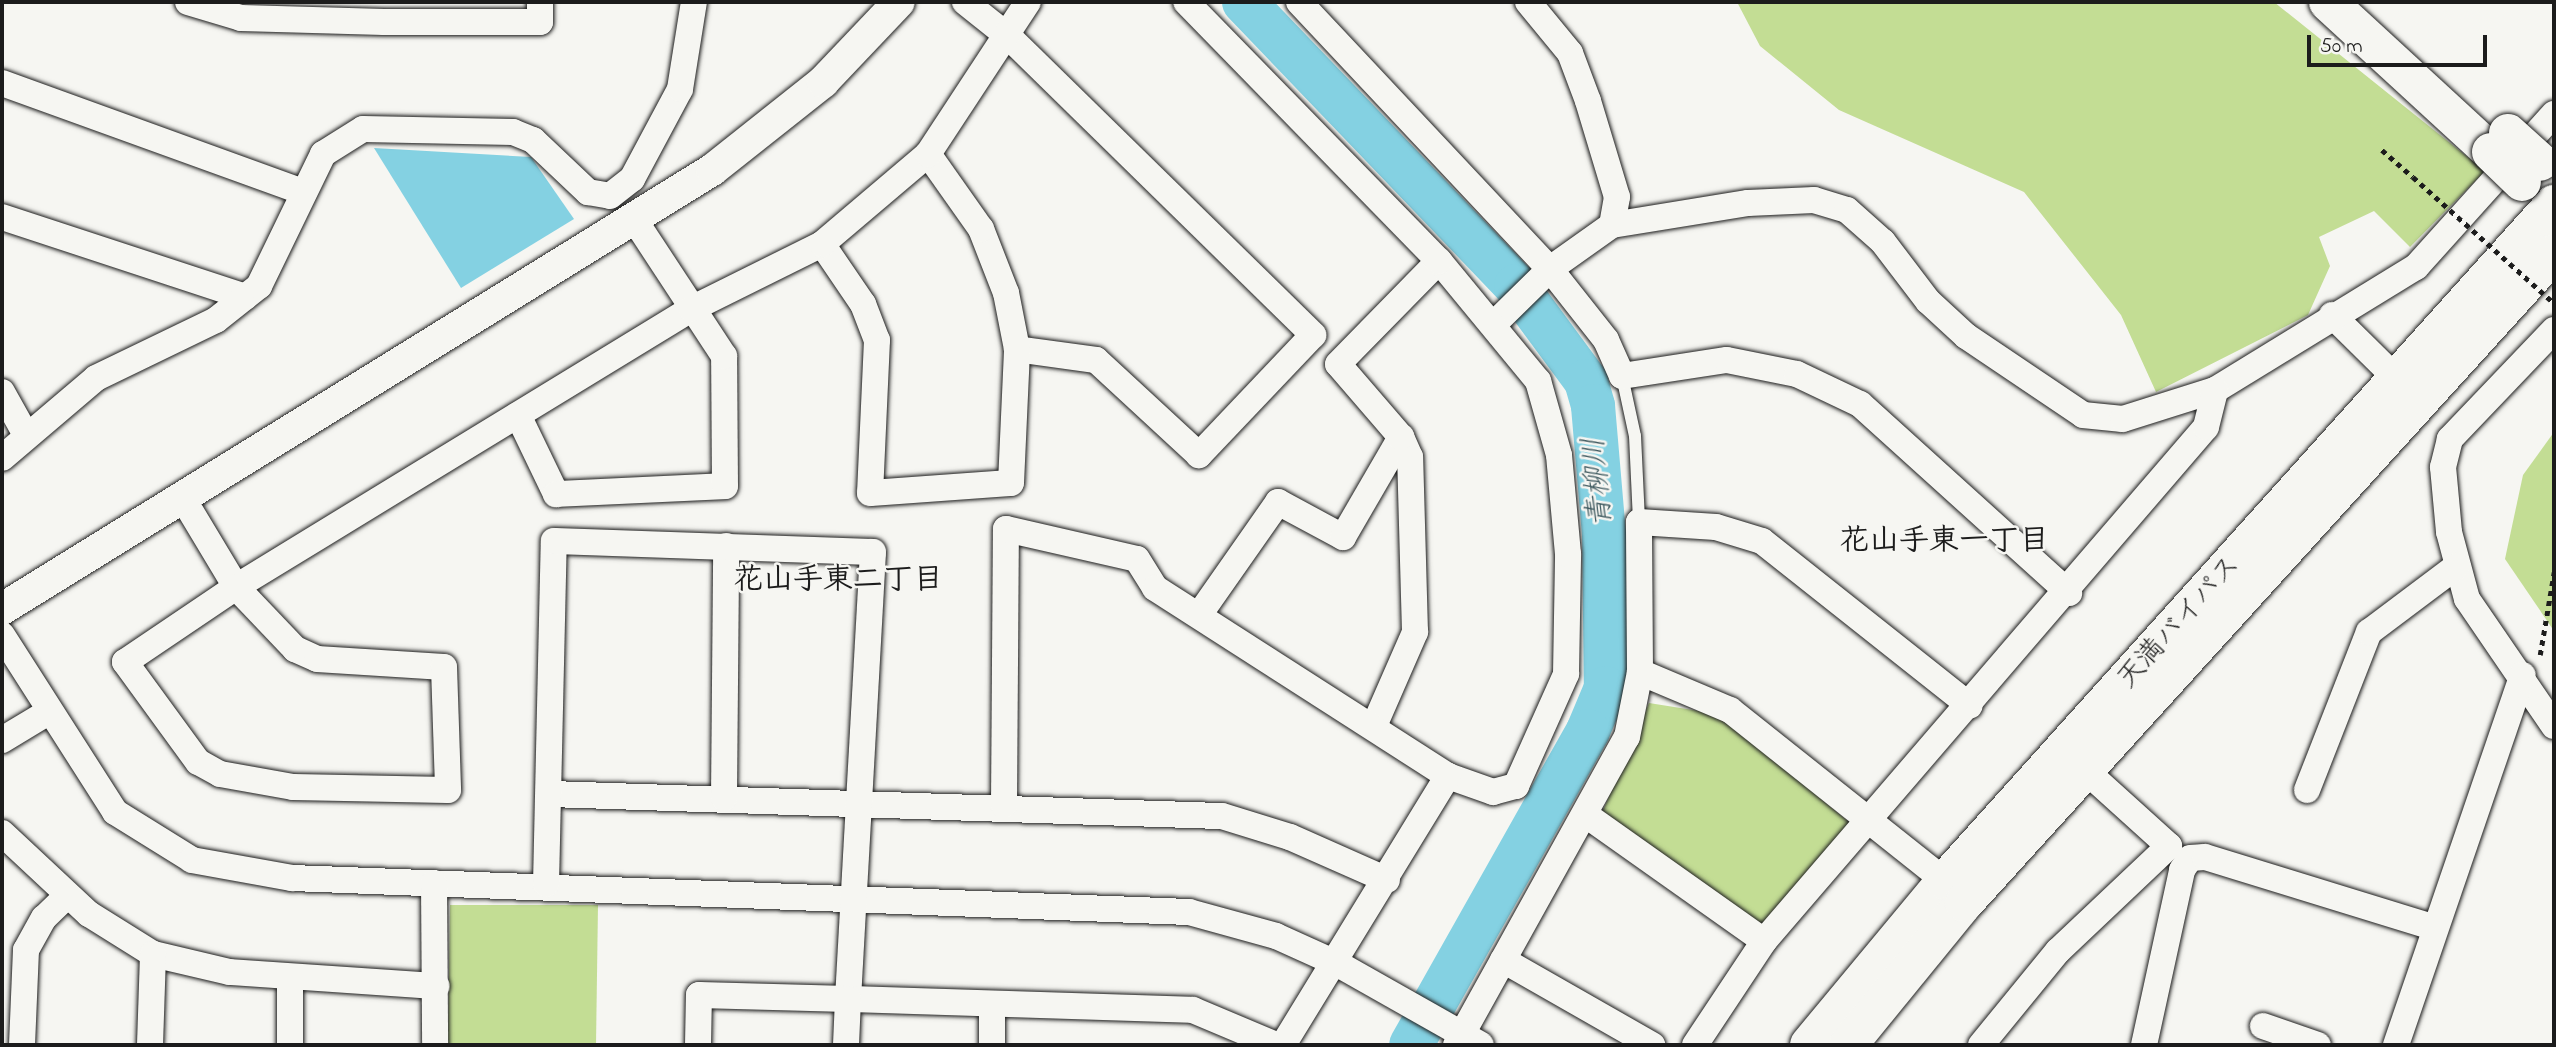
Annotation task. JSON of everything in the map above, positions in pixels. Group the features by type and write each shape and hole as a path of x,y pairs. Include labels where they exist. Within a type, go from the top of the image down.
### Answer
{"highway":[{"path":"2329,2 2499,143"},
{"path":"2363,2 2546,191"},
{"name":"天満バイパス","path":"1809,1045 1945,881 2399,381 2546,191"},
{"name":"天満バイパス","path":"1848,1045 1895,981 2554,253"}],"street":[{"path":"188,2 244,10 388,12 540,22 540,2"},
{"path":"2,458 96,378 216,320 259,286 300,191 323,154 363,129 464,128 513,131 533,140 587,192 610,196 632,179 680,89 694,2"},
{"path":"2,609 634,219 775,123 899,2"},
{"path":"965,2 1009,37 1313,335 1199,455 1096,360 1017,349"},
{"path":"182,498 236,587 295,649 317,659 444,667 448,790 293,787 220,774 198,762 125,662 236,587 691,309 822,244 928,153 1009,37 1028,2"},
{"path":"1004,805 1006,529 1128,555 1155,588 1374,726 1448,776 1493,792 1517,786 1566,674 1568,554 1559,455 1538,381 1496,322 1185,2"},
{"path":"1299,2 1550,269 1606,340 1622,376 1727,360 1797,374 1860,404 2069,593"},
{"path":"1528,2 1570,53 1588,101 1617,197 1612,225"},
{"path":"2,83 300,191"},
{"path":"1496,322 1550,269 1612,225 1748,203 1831,203 1883,242 1928,301 1966,336 2083,415 2123,419 2215,390 2416,267 2554,114"},
{"path":"822,244 863,304 877,340 870,493 1011,483 1017,349 1006,293 981,229 928,153"},
{"path":"2,217 245,297"},
{"path":"518,415 556,494 725,486 724,356 634,219"},
{"path":"1374,726 1415,632 1412,485 1401,436 1338,364 1439,261"},
{"path":"2332,316 2399,381"},
{"path":"2554,330 2449,439 2443,467 2457,566 2467,599 2523,675 2554,726"},
{"path":"1695,1045 1764,941 2069,593 2206,427 2215,390"},
{"path":"2,392 26,435"},
{"path":"1199,615 1278,502 1343,537 1401,436"},
{"path":"2,635 47,713 115,812 192,860 292,878 546,884 1189,912 1276,936 1338,964 1466,1042 1503,960 1627,737 1640,672 1639,522 1716,527 1762,541 1970,706"},
{"path":"546,884 554,541 873,552 855,802 855,897 846,1045"},
{"path":"724,799 726,545"},
{"path":"2307,790 2369,632 2457,566"},
{"path":"1640,672 1730,710 1945,881"},
{"path":"2396,1045 2433,927 2523,675"},
{"path":"2,740 47,713"},
{"path":"1981,1045 2058,951 2169,846 2085,770"},
{"path":"1283,1045 1338,964 1448,776"},
{"path":"550,794 1004,805 1222,817 1290,837 1387,880"},
{"path":"1586,815 1764,941"},
{"path":"2,833 68,896 153,954 230,972 437,986"},
{"path":"2144,1045 2182,870 2190,858 2205,857 2433,927"},
{"path":"434,883 437,986 435,1045"},
{"path":"22,1045 26,950 44,918 68,896"},
{"path":"150,1045 153,954"},
{"path":"1503,960 1652,1045"},
{"path":"290,977 290,1045"},
{"path":"698,1045 699,995 1193,1010 1276,1045"},
{"path":"992,1004 992,1045"},
{"path":"2263,1026 2318,1045"}],"lane":[{"path":"1622,376 1635,436 1639,522"}],"path":[{"path":"2382,150 2554,303"},
{"path":"2540,654 2554,572"},
{"path":"2548,604 2554,603"}],"green space":[{"path":"1737,2 2274,2 2485,171 2410,247 2374,211 2319,237 2330,266 2308,315 2156,392 2121,315 2024,192 1839,110 1760,46"},
{"path":"2554,432 2554,631 2505,559 2523,475"},
{"path":"1649,703 1718,714 1855,827 1760,928 1601,815"},
{"path":"450,905 598,905 596,1045 448,1045"}],"water":[{"path":"374,148 531,157 574,219 461,288"}],"waterway":[{"name":"青柳川","path":"1244,2 1516,286 1586,381 1593,406 1604,534 1606,688 1588,731 1411,1045"}],"district":[{"name":"花山手東一丁目","path":"1944,542"},
{"name":"花山手東二丁目","path":"838,581"}]}
